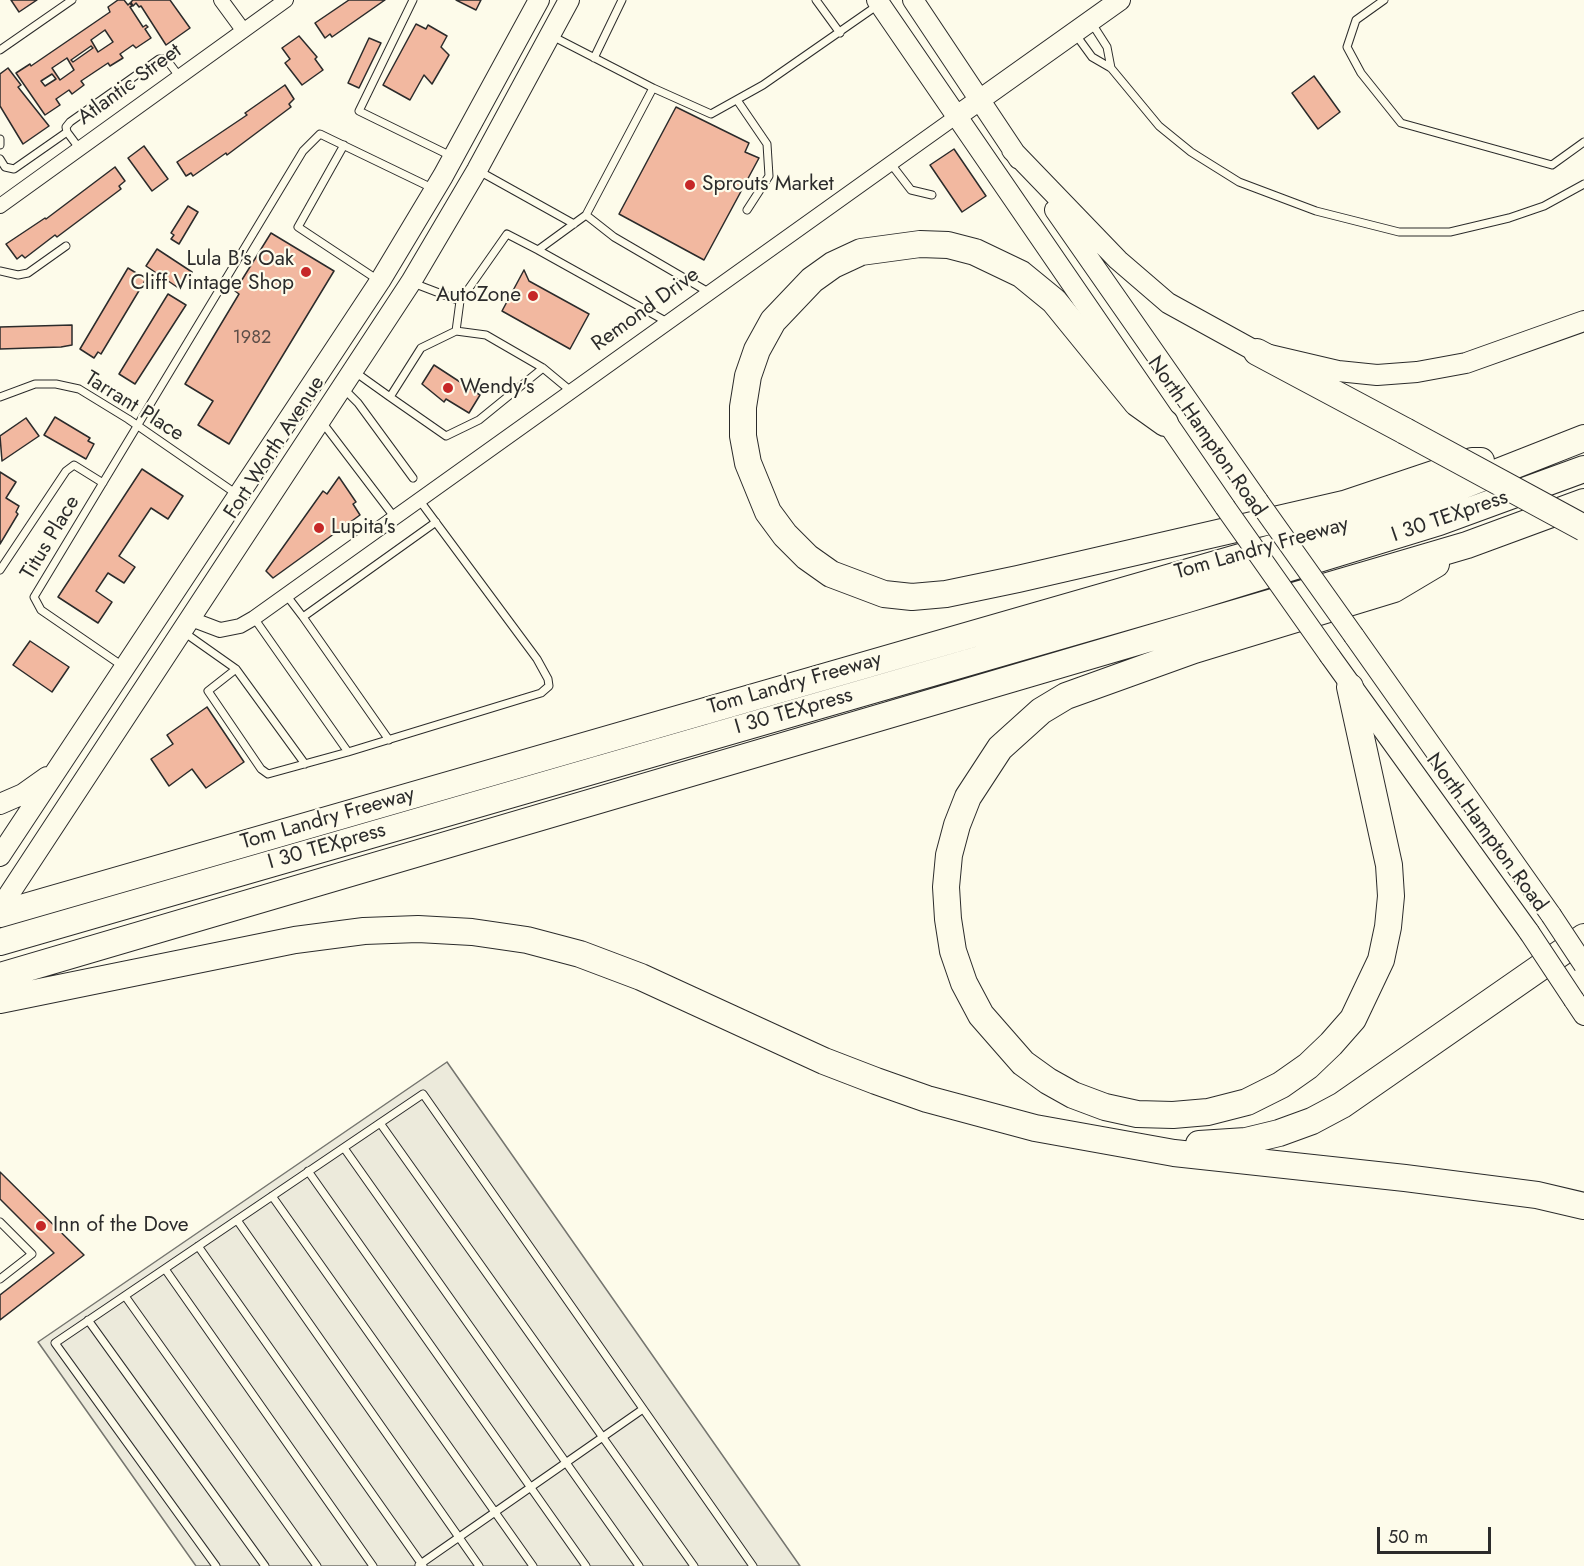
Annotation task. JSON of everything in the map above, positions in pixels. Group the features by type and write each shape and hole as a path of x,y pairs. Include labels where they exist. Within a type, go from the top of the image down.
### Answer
{"highway":[{"path":"1165,423 1137,403 1054,301 1021,274 975,252 948,245 920,244 861,252 833,265 812,280 773,321 757,350 748,376 743,406 743,436 748,463 768,512 785,535 807,557 831,574 884,594 912,597 946,594 1018,579 1344,504 1472,461 1526,459"},
{"path":"1257,352 1584,528"},
{"name":"Tom Landry Freeway","path":"0,914 1303,538 1439,495 1584,438"},
{"name":"I 30 TEXpress","path":"0,942 1188,599 1439,522 1584,469"},
{"path":"0,976 1467,545 1584,502"},
{"path":"1350,687 1383,832 1391,896 1388,927 1381,960 1353,1018 1331,1044 1308,1066 1281,1085 1247,1102 1208,1112 1173,1116 1137,1114 1104,1107 1073,1095 1023,1063 981,1014 964,983 953,951 948,919 946,887 949,855 957,825 968,797 1000,748 1026,722 1066,696 1194,650 1394,589 1467,545"},
{"path":"0,1000 295,940 396,929 472,932 527,940 580,954 641,976 824,1061 927,1099 1035,1128 1174,1153 1537,1195 1584,1206"},
{"path":"1174,1153 1198,1144 1246,1141 1279,1133 1332,1110 1371,1087 1584,936"}],"main road":[{"name":"Fort Worth Avenue","path":"0,856 6,835 61,766 384,276 454,158 539,0"},
{"name":"Fort Worth Avenue","path":"0,908 355,371 411,282 477,170 569,0"},
{"name":"North Hampton Road","path":"913,0 981,99 1012,150 1584,965"},
{"name":"Remond Drive","path":"957,116 1120,0"},
{"name":"North Hampton Road","path":"879,2 1165,423 1350,687 1529,932 1579,1008"},
{"path":"527,23 551,35"},
{"path":"1012,150 1118,260 1168,303 1257,352 1338,371 1377,375 1417,372 1466,363 1584,321"},
{"path":"454,158 477,170"},
{"path":"384,276 411,282"},
{"path":"240,496 263,511"},
{"path":"169,604 187,625"},
{"path":"104,702 126,716"},
{"path":"0,804 23,794 61,766"},
{"path":"6,835 35,854"}],"street":[{"path":"221,0 243,30"},
{"name":"Atlantic Street","path":"0,206 286,0"},
{"name":"Remond Drive","path":"187,625 220,630 240,626 254,618 957,116"}],"lane":[{"path":"0,50 72,0"},
{"path":"413,0 359,111 454,158"},
{"path":"594,58 622,0"},
{"path":"816,0 840,33"},
{"path":"1384,0 1356,20 1347,47 1361,73 1401,123 1552,165 1584,142"},
{"path":"551,35 653,88 711,114 737,100 840,33 879,2"},
{"path":"1082,27 1092,57 1111,68 1159,126 1191,152 1239,182 1316,211 1399,232 1450,232 1509,218 1544,206 1584,183"},
{"path":"1082,27 1107,46 1111,68"},
{"path":"79,148 66,127 70,122 159,59 166,59 179,76"},
{"path":"538,250 586,215 653,88"},
{"path":"737,100 767,144 769,176 747,210"},
{"path":"0,159 5,167 14,169 68,132"},
{"name":"Titus Place","path":"126,669 41,610 34,597 139,427 303,151 320,134 344,145"},
{"path":"0,139 0,145"},
{"path":"384,276 298,227 344,145 435,190"},
{"path":"891,164 911,190 932,195"},
{"path":"477,170 574,224"},
{"path":"586,215 614,237 711,293"},
{"path":"456,331 460,301 507,234 669,323"},
{"path":"0,271 18,275 28,273 66,246"},
{"path":"411,282 460,301"},
{"path":"390,397 421,348 456,331 486,335 543,368 572,392"},
{"path":"355,371 446,436 479,420 543,368"},
{"name":"Tarrant Place","path":"0,397 34,384 56,384 79,389 240,496"},
{"path":"343,388 413,478"},
{"path":"322,421 395,518"},
{"path":"0,570 66,471 74,465 103,483"},
{"path":"236,669 208,690 261,769 268,774 389,740 541,693 549,686 537,659 420,501"},
{"path":"303,617 436,522"},
{"path":"287,596 389,740"},
{"path":"254,618 348,752"},
{"path":"187,625 236,669 305,764"},
{"path":"216,1566 56,1343 423,1094 753,1566"},
{"path":"380,1123 694,1566"},
{"path":"344,1148 639,1566"},
{"path":"308,1172 586,1566"},
{"path":"272,1196 532,1566"},
{"path":"237,1220 479,1566"},
{"path":"0,1222 32,1254 0,1279"},
{"path":"198,1246 421,1565 644,1409"},
{"path":"165,1269 373,1566"},
{"path":"125,1296 317,1566"},
{"path":"88,1320 265,1566"}],"shaded area":[{"path":"447,1062 800,1566 196,1566 38,1342"}],"building":[{"path":"11,0 37,0 19,12"},
{"path":"118,0 124,0 128,5 130,3 132,6 130,7 143,27 146,25 148,27 145,29 151,38 136,48 133,45 120,54 123,58 110,66 108,63 81,81 84,85 72,94 69,90 56,99 60,105 45,115 16,73 30,64 31,66 110,12 108,7","holes":["105,30 113,42 98,52 91,40","91,46 93,48 73,62 71,60","67,58 74,70 60,80 52,68","52,74 56,79 45,86 41,81"]},
{"path":"133,0 170,0 190,28 166,45 141,6 139,7 136,3 133,6 131,2"},
{"path":"349,0 385,0 332,37 330,34 325,38 315,23"},
{"path":"456,0 481,0 476,10"},
{"path":"416,24 426,29 428,25 447,36 441,47 449,55 432,84 424,75 410,100 383,85"},
{"path":"299,36 317,57 315,59 323,70 302,85 285,63 290,59 282,48"},
{"path":"369,38 381,43 359,88 348,83"},
{"path":"8,68 21,85 18,87 49,126 23,144 0,106 0,74"},
{"path":"1314,76 1340,112 1318,129 1292,93"},
{"path":"285,85 294,99 289,104 291,107 227,155 226,153 193,176 191,173 186,176 177,162 247,115 245,113"},
{"name":"Sprouts Market","path":"676,107 749,143 745,152 759,158 704,260 619,214"},
{"path":"144,146 168,179 152,191 128,158"},
{"path":"954,149 986,196 962,212 930,165"},
{"path":"115,167 125,181 119,186 121,189 57,237 55,235 25,258 22,255 17,259 6,244 46,219"},
{"path":"188,206 198,212 179,244 171,239 174,235 171,233"},
{"path":"271,233 334,271 229,444 198,425 213,401 185,384 239,294 235,291"},
{"path":"157,249 192,272 180,289 146,266"},
{"path":"128,268 146,279 101,354 98,352 94,358 80,349"},
{"name":"AutoZone","path":"524,270 529,281 589,314 570,349 502,311"},
{"path":"168,294 186,305 135,384 119,374"},
{"path":"72,325 72,345 0,349 0,327"},
{"name":"Wendy's","path":"434,365 480,395 469,413 446,399 444,402 422,384"},
{"path":"55,417 90,438 88,441 94,444 86,459 44,435"},
{"path":"26,418 39,436 2,461 0,436"},
{"path":"142,469 183,496 168,519 151,508 119,556 135,567 124,583 108,573 96,591 112,602 98,623 58,597"},
{"path":"0,472 16,482 6,498 19,506 16,512 18,514 0,544"},
{"name":"Lupita's","path":"339,477 356,502 353,504 360,515 273,578 266,571 323,491 327,494"},
{"path":"30,641 69,667 52,692 13,665"},
{"path":"207,707 244,762 206,788 192,769 169,786 151,759 173,744 167,735"},
{"name":"Inn of the Dove","path":"0,1172 84,1255 0,1320 0,1295 54,1253 0,1199"}],"place":[{"name":"Sprouts Market","path":"690,185"},
{"name":"Lula B's Oak Cliff Vintage Shop","path":"306,272"},
{"name":"AutoZone","path":"533,296"},
{"name":"Wendy's","path":"448,388"},
{"name":"Lupita's","path":"319,528"},
{"name":"Inn of the Dove","path":"41,1226"}]}
